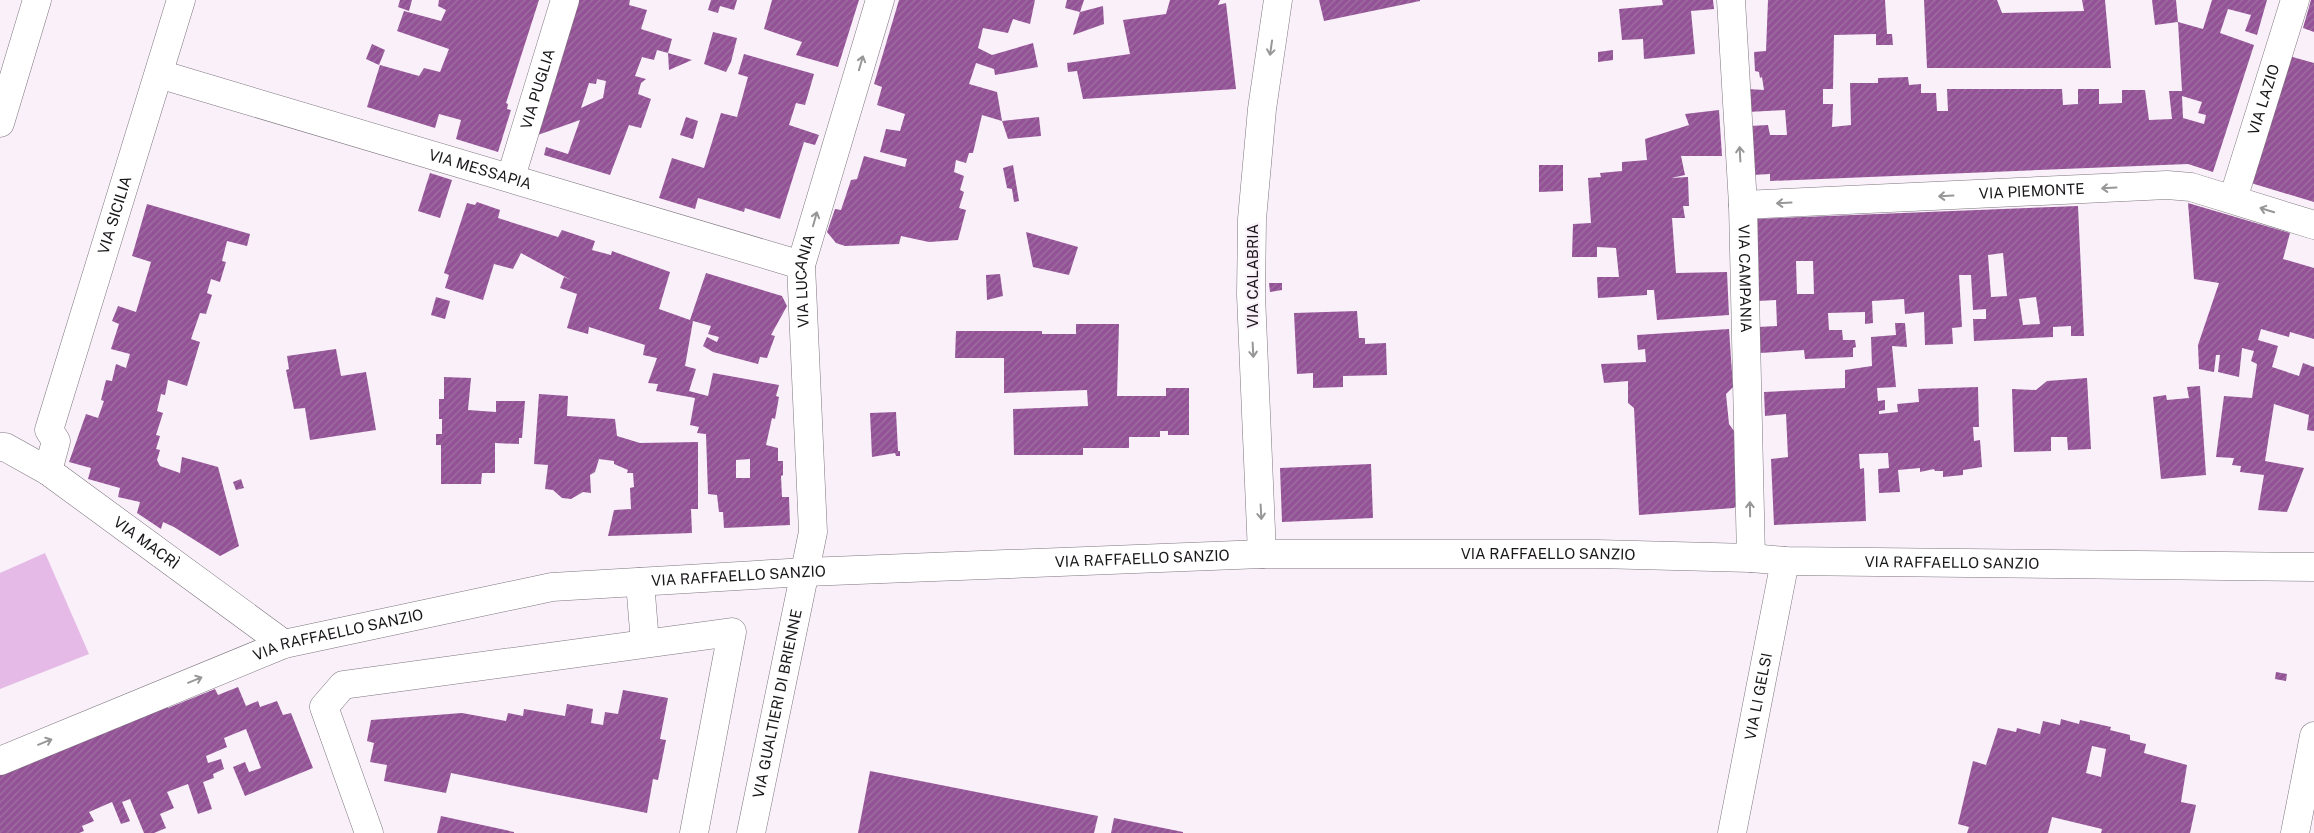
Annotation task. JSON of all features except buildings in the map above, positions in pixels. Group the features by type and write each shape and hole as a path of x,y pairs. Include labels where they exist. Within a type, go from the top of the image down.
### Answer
{"street":[{"name":"VIA SICILIA","path":"48,471 56,441 49,430 181,0"},
{"name":"VIA PUGLIA","path":"511,178 564,0"},
{"name":"VIA LUCANIA","path":"806,572 814,532 801,266 880,0"},
{"name":"VIA CALABRIA","path":"1262,554 1251,295 1252,219 1262,108 1278,0"},
{"name":"VIA CAMPANIA","path":"1731,0 1743,205 1751,558"},
{"name":"VIA LAZIO","path":"2233,199 2295,0"},
{"path":"0,123 31,5"},
{"name":"VIA MESSAPIA","path":"159,74 801,266"},
{"name":"VIA PIEMONTE","path":"1743,205 2167,185 2191,187 2314,225"},
{"name":"VIA MACRÌ","path":"2,445 48,471 284,644"},
{"name":"VIA RAFFAELLO SANZIO","path":"0,761 284,644 552,587 806,572 1262,554 1597,554 1751,558 1785,561 2314,567"},
{"name":"VIA LI GELSI","path":"1732,833 1785,561"},
{"name":"VIA GUALTIERI DI BRIENNE","path":"750,833 806,572"},
{"path":"640,582 645,644"},
{"path":"369,833 324,707 343,685 732,632 694,833"},
{"path":"2302,820 2314,736"}],"shaded area":[{"path":"45,553 89,654 0,689 0,573"}]}
